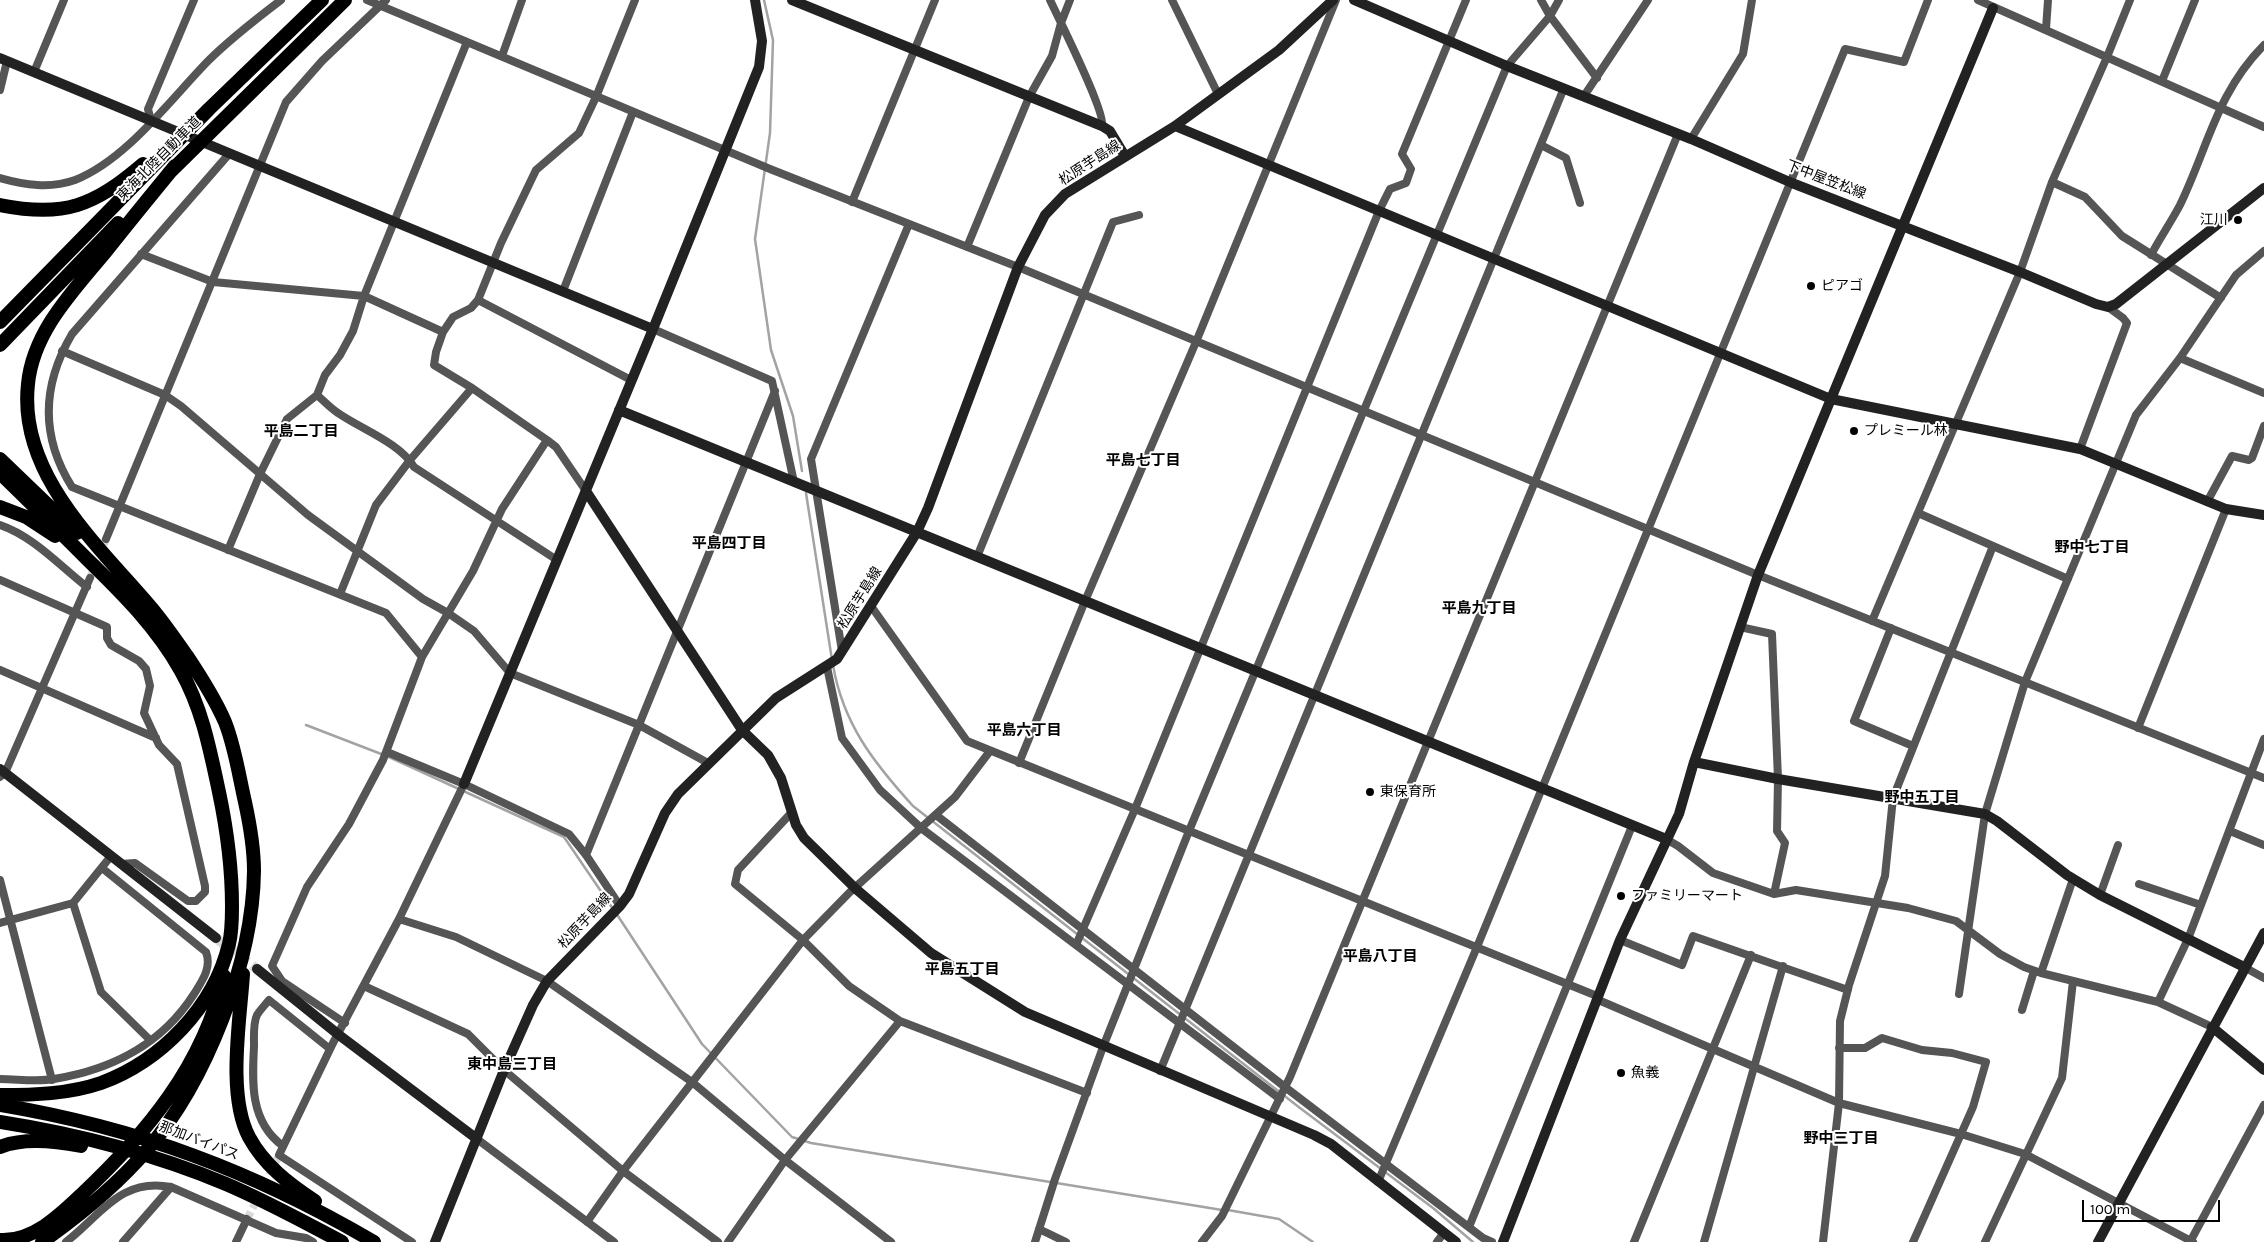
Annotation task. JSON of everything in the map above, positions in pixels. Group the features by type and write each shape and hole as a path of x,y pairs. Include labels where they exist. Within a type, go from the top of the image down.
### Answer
{"highway":[{"name":"東海北陸自動車道","path":"0,322 208,107 321,1"},
{"name":"東海北陸自動車道","path":"0,345 222,119 340,4"},
{"path":"0,205 48,211 90,202 126,179 171,144"},
{"path":"0,1240 27,1236 49,1223 115,1163 156,1116 184,1074 206,1031 221,988 230,943 232,889 228,835 209,747 188,685 170,652 128,590 70,513 38,455 29,424 28,385 36,352 48,326 71,294 180,162"},
{"path":"0,459 168,629 200,676 225,723 232,744 254,851 253,892 244,943 231,995 214,1040 191,1087 176,1112 147,1151 130,1169 42,1242"},
{"path":"0,473 128,590"},
{"path":"0,507 26,517 128,590"},
{"path":"0,1095 50,1094 77,1089 101,1082 144,1061 164,1047 192,1016 214,982 230,943"},
{"path":"244,943 237,1075 239,1110 243,1124 254,1146 286,1181 318,1207 381,1242"},
{"name":"那加バイパス","path":"0,1105 116,1129 189,1153 318,1207 374,1242"},
{"path":"0,1122 107,1147 226,1184 276,1207 342,1242"},
{"path":"0,1147 22,1142 46,1142 107,1147"}],"street":[{"path":"34,72 64,0"},
{"path":"151,121 148,109 194,0"},
{"path":"0,178 38,185 54,185 92,172 109,160 151,121 209,61 281,0"},
{"path":"367,0 383,3 467,42 596,97 760,165 1018,267 1082,296 1648,530 2264,778"},
{"path":"502,56 522,0"},
{"path":"635,0 596,97 579,133 536,170 478,300 471,308 453,317 443,332 434,365 472,388 556,447 742,730 768,755 781,778 792,812 804,838 856,889 931,953 1025,1012 1314,1135 1330,1144 1379,1179 1440,1238 1456,1242"},
{"path":"412,1242 279,1154 330,1049 399,919 462,788 558,560 759,67 762,41 755,0"},
{"path":"852,202 935,0"},
{"path":"1050,0 1095,98 1104,121 1102,126"},
{"path":"967,247 1029,97 1052,56 1060,23 1070,0"},
{"path":"1172,0 1218,94"},
{"name":"松原芋島線","path":"436,1242 504,1070 532,1005 547,981 617,911 629,894 665,814 678,794 776,698 834,661 917,532 928,508 1018,267 1036,229 1065,194 1175,126 1293,39 1332,0"},
{"path":"1019,762 1085,601 1196,342 1336,0"},
{"name":"下中屋笠松線","path":"1354,0 1507,66 1691,139 1792,183 1903,224 2096,304 2108,307"},
{"path":"1076,944 1135,809 1379,211 1390,189 1406,184 1411,169 1402,154 1466,0"},
{"path":"1541,0 1550,16 1597,78"},
{"path":"1035,1242 1054,1181 1104,1047 1189,831 1257,672 1507,66 1550,16 1559,0"},
{"path":"1584,96 1648,0"},
{"path":"1691,139 1743,54 1752,0"},
{"path":"1379,1179 1477,947 1765,242 1792,183 1845,49 1904,62 1928,0"},
{"path":"1978,0 2264,127"},
{"path":"2046,29 2048,0"},
{"path":"1872,621 2020,272 2052,182 2108,57 2130,0"},
{"path":"2162,81 2195,0"},
{"path":"798,1 1102,126 1110,131 1124,156"},
{"path":"106,538 286,102 322,61 383,3"},
{"path":"1503,1242 1620,940 1679,814 1694,762 1758,575 1993,8"},
{"path":"228,550 260,474 287,419 317,395 325,375 340,355 353,331 364,296 467,42"},
{"path":"2151,255 2180,205 2220,107 2233,82 2264,46"},
{"path":"0,90 3,59 493,263 563,290 772,381 794,482"},
{"path":"1160,1071 1564,88"},
{"path":"563,290 633,112"},
{"path":"1175,126 1831,399 2080,450 2226,510 2264,515"},
{"path":"1202,1242 1222,1216 1272,1118 1678,134"},
{"path":"1540,145 1566,158 1580,203"},
{"path":"229,154 72,334 62,351 54,373 47,407 52,439 59,461 72,487 386,613 422,657"},
{"path":"2052,182 2085,197 2122,236 2220,298"},
{"path":"2108,307 2116,304 2264,188"},
{"path":"977,556 1113,222 1139,215"},
{"path":"909,224 811,459 817,491 842,738 880,790 923,826 1129,983 1182,1016 1282,1094 1492,1242"},
{"path":"1959,994 1985,814 2025,682 2136,415 2180,358 2236,275 2264,251"},
{"path":"141,254 213,282 364,296 443,332"},
{"path":"478,300 631,380"},
{"path":"2080,450 2127,323 2108,307"},
{"path":"62,351 165,395 181,406 308,516 422,599 448,612 474,631 510,672 639,725 708,764"},
{"path":"2180,358 2264,392"},
{"path":"340,594 376,505 410,460 472,388"},
{"path":"586,855 775,391"},
{"path":"317,395 336,412 382,439 410,460 414,467 558,560"},
{"path":"618,410 1666,840 1678,846 1713,873 1774,894 1796,890 1908,908 1949,919 1967,929 2000,954 2038,972 2158,1002 2212,1027 2264,1070"},
{"path":"2207,502 2232,456 2249,460 2252,458 2264,426"},
{"path":"345,1023 282,980 272,966 307,887 349,824 387,752 422,657 472,571 497,521 547,440"},
{"path":"2138,728 2226,510"},
{"path":"1918,513 2068,579"},
{"path":"0,525 21,535 37,546 86,587"},
{"path":"1823,1242 1839,1103 1840,1021 1848,990 1885,876 1894,798 1992,546"},
{"path":"90,578 2,773 216,938"},
{"path":"0,580 107,627 107,638 111,645 139,661 146,669 150,686 144,713 159,746 177,764 205,892 196,901 188,901 135,863 121,864"},
{"path":"871,606 967,741 1569,984 1712,1049 1839,1103 1961,1134 2025,1154 2191,1242 2264,1105"},
{"path":"1740,627 1772,634 1778,779 1777,831 1785,843 1774,894"},
{"path":"1891,628 1854,721 1914,746"},
{"path":"0,670 156,738"},
{"path":"2158,1002 2188,939 2264,739"},
{"path":"587,1222 623,1171 803,940 955,797 990,751"},
{"path":"387,752 462,788 569,834 586,855 617,911"},
{"path":"1694,762 1778,779 1985,814 2073,879 2100,895 2264,978"},
{"path":"792,812 738,870 735,884 803,940 849,986 900,1021 1087,1093"},
{"path":"934,816 1134,971 1182,1016 1282,1094"},
{"path":"1469,1227 1632,826"},
{"path":"2230,831 2264,845"},
{"path":"2100,895 2118,845"},
{"path":"0,923 73,903 111,856"},
{"path":"0,1079 52,1080 112,1064 132,1054 178,1016 190,1000 208,969 206,952 102,868"},
{"path":"2022,1010 2073,879"},
{"path":"0,880 52,1080"},
{"path":"2139,884 2201,905"},
{"path":"73,903 100,992 150,1040"},
{"path":"399,919 456,937 547,981 692,1082 785,1160 891,1242"},
{"path":"2098,1242 2264,933"},
{"path":"1620,940 1682,965 1693,936 1848,990"},
{"path":"1634,1242 1752,955"},
{"path":"1704,1242 1783,966"},
{"path":"257,970 338,1035 614,1242"},
{"path":"1985,1242 2062,1078 2073,981"},
{"path":"364,986 468,1034 504,1070 623,1171 718,1242"},
{"path":"283,1146 268,1134 262,1123 254,1096 252,1080 256,1016 269,1000 330,1049"},
{"path":"728,1242 785,1160 900,1021"},
{"path":"1839,1048 1865,1048 1882,1038 1922,1050 1952,1053 1986,1062 1973,1107 1913,1242"},
{"path":"66,1242 113,1200 128,1191 154,1184 171,1187 247,1219 276,1234 306,1238 313,1242"},
{"path":"123,1242 171,1187"},
{"path":"236,1242 247,1219"},
{"path":"1039,1229 1066,1242"}],"waterway":[{"path":"764,0 773,40 770,133 755,239 771,350 793,416 802,471"},
{"path":"806,493 832,660"},
{"path":"833,665 844,706 862,742 885,774 913,806 1300,1108 1433,1208 1473,1242"},
{"path":"306,725 389,757 564,837 613,909"},
{"path":"616,913 702,1044 792,1137 811,1143 1222,1210"},
{"path":"1228,1210 1279,1219 1313,1242"}],"tunnel":[{"path":"90,578 106,539"},
{"path":"216,938 257,969"},
{"path":"264,1186 279,1155"},
{"path":"247,1219 259,1196"}],"place":[{"name":"江川","path":"2238,220"},
{"name":"ピアゴ","path":"1811,286"},
{"name":"プレミール林","path":"1854,431"},
{"name":"東保育所","path":"1370,792"},
{"name":"ファミリーマート","path":"1621,896"},
{"name":"魚義","path":"1621,1073"}],"district":[{"name":"平島二丁目","path":"301,432"},
{"name":"平島七丁目","path":"1143,461"},
{"name":"平島四丁目","path":"729,544"},
{"name":"野中七丁目","path":"2092,548"},
{"name":"平島九丁目","path":"1479,609"},
{"name":"平島六丁目","path":"1024,731"},
{"name":"野中五丁目","path":"1922,798"},
{"name":"平島八丁目","path":"1380,957"},
{"name":"平島五丁目","path":"962,970"},
{"name":"東中島三丁目","path":"512,1065"},
{"name":"野中三丁目","path":"1841,1139"}]}
